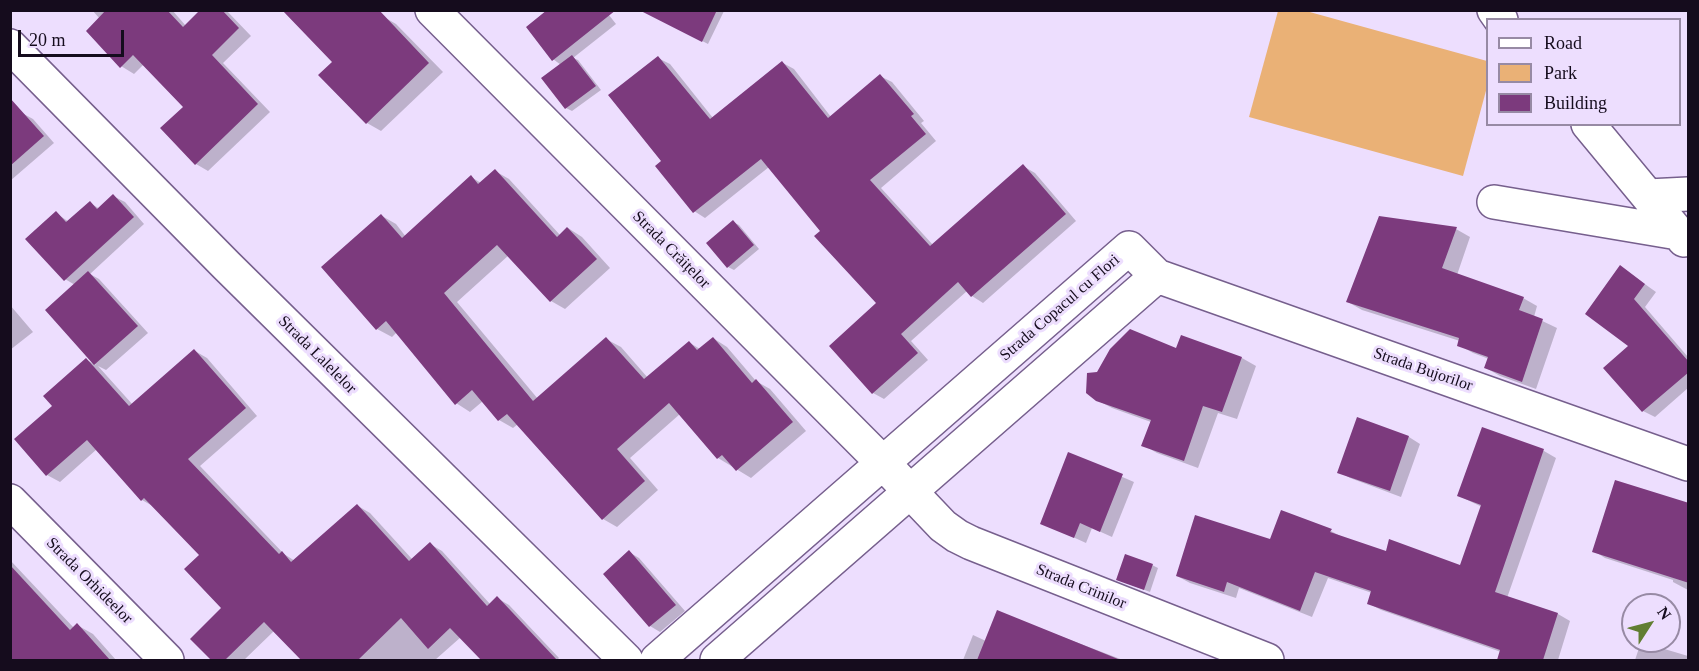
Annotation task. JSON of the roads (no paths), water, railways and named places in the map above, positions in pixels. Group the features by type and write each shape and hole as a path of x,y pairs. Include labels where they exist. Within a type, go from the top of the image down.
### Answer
{"street":[{"name":"Strada Crăițelor","path":"432,10 909,491"},
{"name":"Strada Lalelelor","path":"10,46 226,265 626,660"},
{"path":"1590,126 1683,239"},
{"path":"1648,196 1689,194"},
{"path":"1494,202 1683,239"},
{"name":"Strada Copacul cu Flori","path":"657,660 1129,248 1157,276"},
{"path":"717,660 1157,276"},
{"name":"Strada Bujorilor","path":"1157,276 1689,464"},
{"name":"Strada Crinilor","path":"909,491 943,526 964,540 1267,660"},
{"name":"Strada Orhideelor","path":"10,501 167,660"}]}
